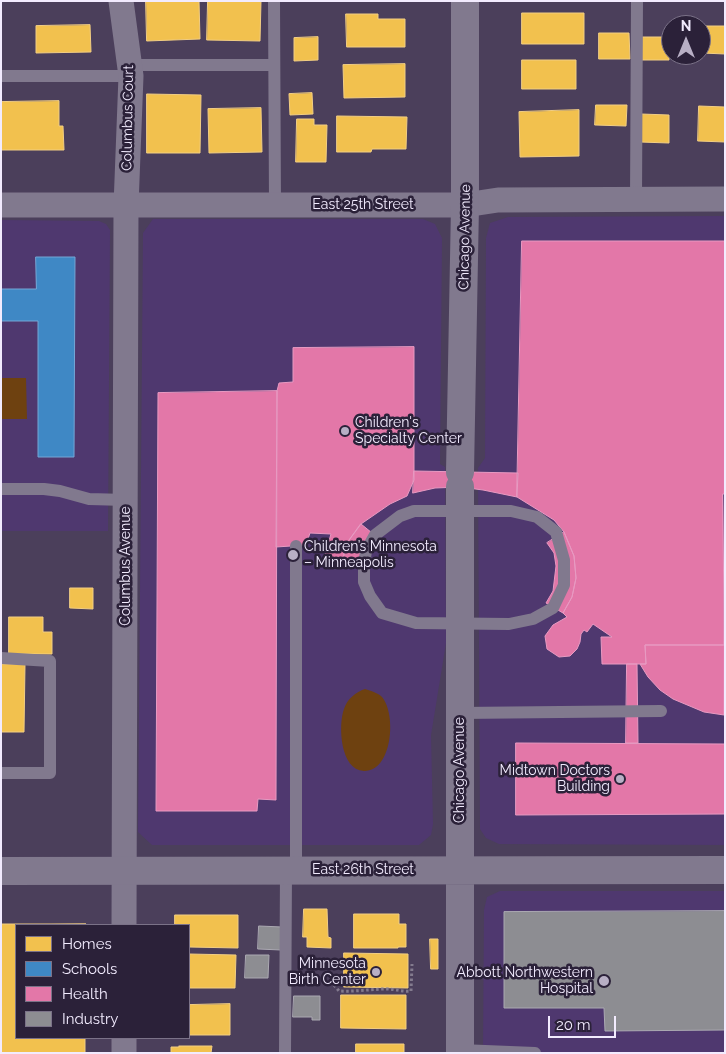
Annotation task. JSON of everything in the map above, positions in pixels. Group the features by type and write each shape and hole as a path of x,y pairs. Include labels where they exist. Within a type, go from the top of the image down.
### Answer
{"street":[{"name":"Columbus Court","path":"121,1 131,70 126,206"},
{"name":"Chicago Avenue","path":"460,1051 460,490 466,205 465,1"},
{"name":"East 25th Street","path":"1,205 466,205 498,200 725,199"},
{"name":"Columbus Avenue","path":"124,924 126,206"},
{"name":"East 26th Street","path":"1,870 725,870"},
{"path":"124,1039 124,1053"}],"lane":[{"path":"274,1 275,205"},
{"path":"636,198 637,1"},
{"path":"1,76 274,66"},
{"path":"1,488 44,488 89,499 126,500"},
{"path":"460,490 511,510 537,517 556,532 564,560 564,585 553,608 533,619 509,624 416,623 382,612 370,596 364,582 366,551 375,535 400,516 460,490"},
{"path":"285,1053 291,871 296,546"},
{"path":"1,658 50,661 50,773 1,773"},
{"path":"460,713 661,710"},
{"path":"460,1051 535,1053"}],"path":[{"path":"334,985 339,990 346,991 396,989 405,992 411,990 412,964"}],"shaded area":[{"path":"725,216 725,845 499,844 486,838 480,829 478,468 485,458 486,238 490,223 508,217"},
{"name":"Children’s Minnesota – Minneapolis","path":"153,219 423,219 435,224 442,238 440,464 445,467 446,643 431,735 433,824 431,835 419,845 152,845 138,832 143,233"},
{"path":"1,220 99,221 106,224 110,230 108,531 1,531"},
{"path":"1,378 26,378 27,419 1,419"},
{"path":"365,689 382,697 387,705 390,729 386,753 381,762 373,769 364,771 356,769 346,755 341,735 341,725 347,702 355,694"},
{"name":"Abbott Northwestern Hospital","path":"500,891 725,891 725,1053 483,1053 484,910 487,897"}],"building: Homes":[{"path":"146,1 199,1 200,39 147,41"},
{"path":"208,1 261,1 260,41 207,40"},
{"path":"522,13 584,13 584,44 522,44"},
{"path":"346,14 378,14 378,19 405,19 405,47 347,47"},
{"path":"90,25 91,52 36,53 36,26"},
{"path":"711,26 725,26 725,54 711,53"},
{"path":"599,33 629,33 630,59 599,59"},
{"path":"318,37 318,60 294,61 294,38"},
{"path":"642,37 661,37 661,60 642,60"},
{"path":"522,60 576,60 576,89 522,89"},
{"path":"405,64 405,97 344,98 343,65"},
{"path":"312,93 313,114 290,115 289,94"},
{"path":"147,94 201,95 200,153 147,153"},
{"path":"59,101 59,126 63,126 64,150 1,150 1,102"},
{"path":"596,105 627,105 626,126 595,125"},
{"path":"699,106 725,107 725,142 698,141"},
{"path":"261,108 262,152 209,153 208,109"},
{"path":"579,110 579,156 520,157 519,112"},
{"path":"641,114 669,115 669,143 640,142"},
{"path":"337,116 407,117 406,149 337,152"},
{"path":"297,119 314,119 314,125 327,125 326,162 296,162"},
{"path":"70,588 93,588 93,609 70,608"},
{"path":"9,617 43,617 43,632 52,632 52,654 9,654"},
{"path":"1,664 25,664 24,732 1,732"},
{"path":"304,909 327,909 328,937 331,938 331,948 307,947 307,937 303,937"},
{"path":"354,914 399,914 399,924 406,924 406,947 354,948"},
{"path":"175,915 238,915 238,948 190,947 190,924 175,924"},
{"path":"1,924 15,924 15,1039 85,1039 85,1053 1,1053"},
{"path":"430,939 438,939 438,969 431,969"},
{"name":"Minnesota Birth Center","path":"344,953 408,954 408,988 344,987"},
{"path":"190,954 236,955 235,988 190,988"},
{"path":"341,995 406,995 406,1029 341,1028"},
{"path":"230,1004 230,1035 190,1035 190,1005"},
{"path":"356,1044 404,1044 404,1053 356,1053"},
{"path":"212,1046 211,1053 171,1053 171,1047"}],"building: Schools":[{"path":"36,257 75,257 74,457 38,457 38,321 1,321 1,289 36,289"}],"building: Health":[{"path":"522,241 725,241 724,645 645,645 646,664 602,664 601,637 612,637 593,624 587,632 584,630 581,634 577,649 570,656 559,657 547,649 545,636 553,625 567,617 563,613 572,597 576,578 574,556 564,532 554,520 517,497"},
{"name":"Children's Specialty Center","path":"414,347 414,480 407,496 390,504 361,524 347,543 342,562 324,558 331,534 310,533 306,545 276,547 277,391 279,383 293,382 293,348"},
{"path":"277,391 276,800 258,799 257,811 156,811 158,393"},
{"path":"414,471 518,473 517,497 460,487 435,488 413,493"},
{"path":"723,494 725,494 724,715 704,712 673,699 660,690 648,677 640,664 646,664 645,645 724,645"},
{"path":"361,524 377,537 367,564 342,562 347,543"},
{"path":"564,532 574,556 576,578 572,597 563,613 546,603 553,591 556,566 554,553 547,543"},
{"path":"627,664 637,664 638,743 626,743"},
{"name":"Midtown Doctors Building","path":"516,743 725,744 725,814 516,815"}],"building: Industry":[{"name":"Abbott Northwestern Hospital","path":"725,911 725,1030 605,1031 604,1008 504,1008 504,912"},
{"path":"259,926 282,927 281,950 258,949"},
{"path":"246,955 269,955 268,978 245,978"},
{"path":"294,996 320,996 320,1020 312,1020 312,1017 293,1017"}],"place":[{"name":"Children's Specialty Center","path":"345,431"},
{"name":"Children’s Minnesota – Minneapolis","path":"293,555"},
{"name":"Midtown Doctors Building","path":"620,779"},
{"name":"Minnesota Birth Center","path":"376,972"},
{"name":"Abbott Northwestern Hospital","path":"604,981"}]}
